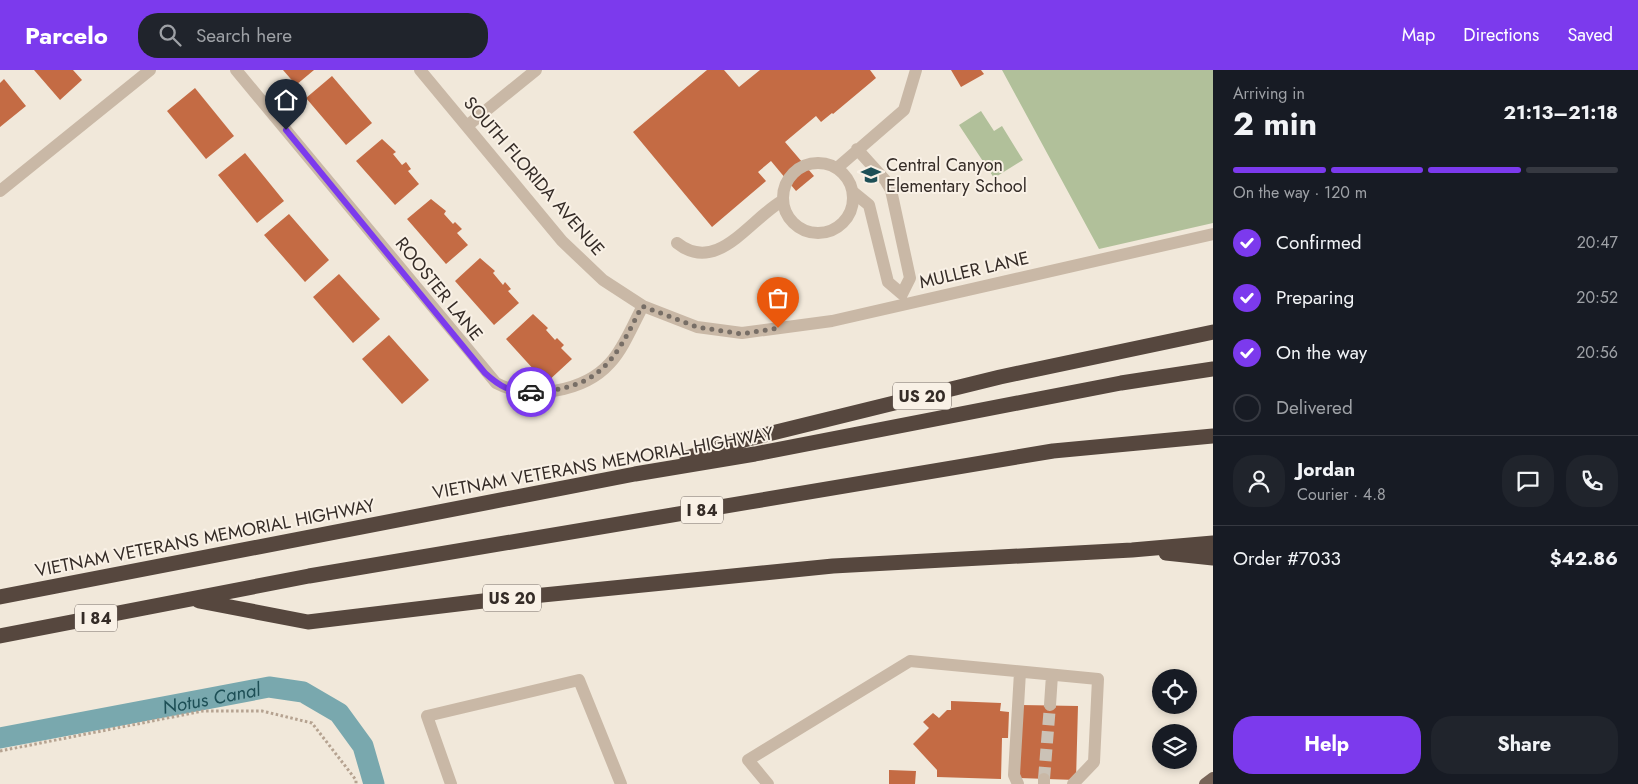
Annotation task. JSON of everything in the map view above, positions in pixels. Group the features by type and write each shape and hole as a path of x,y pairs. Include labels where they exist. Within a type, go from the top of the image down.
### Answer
{"highway":[{"name":"US 20","path":"635,474 754,438 1000,377 1213,332"},
{"name":"VIETNAM VETERANS MEMORIAL HIGHWAY","path":"0,597 635,474 754,454 1121,383 1213,370"},
{"name":"I 84","path":"0,636 309,576 1053,451 1213,436"},
{"name":"US 20","path":"192,599 308,622 483,601 833,566 1132,550 1213,543"},
{"path":"1132,550 1213,558"}],"main road":[{"path":"1205,784 1213,778"}],"street":[{"name":"ROOSTER LANE","path":"236,70 496,384 522,393 569,387 585,381 611,362 642,306"},
{"name":"SOUTH FLORIDA AVENUE","path":"420,70 562,241 603,280 642,306 697,327 742,334"},
{"path":"467,126 536,70"},
{"path":"837,168 904,110 916,70"},
{"path":"0,191 146,71"},
{"path":"858,149 885,180 891,190 910,278 903,299"},
{"path":"815,163 826,163 837,168 850,182 853,192 850,214 833,230 822,233 806,231 791,222 782,201 783,190 794,171 815,163"},
{"path":"853,192 869,205 888,282 903,299"},
{"path":"677,243 693,253 703,254 716,251 727,245 770,208 782,201"},
{"name":"MULLER LANE","path":"742,334 832,320 903,299 1213,234"},
{"path":"768,784 748,760 910,661 1098,679 1094,762 1073,784"},
{"path":"1018,784 1014,775 1020,672"},
{"path":"1050,705 1052,675"},
{"path":"451,784 427,716 579,680 621,784"}],"path":[{"path":"0,751 203,711 262,711 312,723 356,780 356,784"}],"green space":[{"path":"1002,70 1213,70 1213,223 1099,249"},
{"path":"981,111 994,131 1002,126 1023,160 994,178 959,125"}],"building":[{"path":"34,70 73,70 82,80 60,100"},
{"path":"283,70 314,70 296,85"},
{"path":"707,70 724,70 739,87 760,70 870,70 876,78 833,114 821,122 816,116 785,142 814,176 796,191 771,161 758,172 766,181 712,227 633,132"},
{"path":"951,70 981,70 984,74 961,87"},
{"path":"332,76 372,123 346,145 306,98"},
{"path":"4,79 26,106 0,127 0,83"},
{"path":"195,88 234,136 206,159 167,111"},
{"path":"382,139 396,152 393,154 402,165 406,162 411,169 408,171 419,184 395,205 356,161"},
{"path":"245,153 284,201 257,223 218,175"},
{"path":"431,199 446,211 444,214 453,224 455,222 462,229 457,233 468,245 446,264 407,219"},
{"path":"289,214 329,260 305,282 264,235"},
{"path":"480,258 495,271 493,273 503,285 505,282 511,289 508,291 519,303 494,325 455,281"},
{"path":"339,274 380,319 353,343 313,297"},
{"path":"533,314 548,328 546,330 555,340 557,338 564,345 561,348 572,359 546,383 506,339"},
{"path":"389,335 429,380 402,404 362,359"},
{"path":"951,701 1001,703 1000,711 1009,712 1008,738 1002,738 1001,779 937,777 937,770 913,744 929,728 923,722 933,713 939,718 947,710 951,710"},
{"path":"1021,705 1078,706 1076,780 1019,778"},
{"path":"889,770 916,771 915,784 889,784"}],"waterway":[{"name":"Notus Canal","path":"0,738 269,687 303,692 339,713 363,746 374,784"}],"tunnel":[{"path":"1044,779 1050,705"}],"way so far":[{"path":"531,392 569,387 585,381 598,373 611,362 642,306 697,327 742,334 778,328"}],"place":[{"name":"Central Canyon Elementary School","path":"871,175"}],"route":[{"path":"286,130 485,373 496,384 509,390 522,393 531,392"}]}
